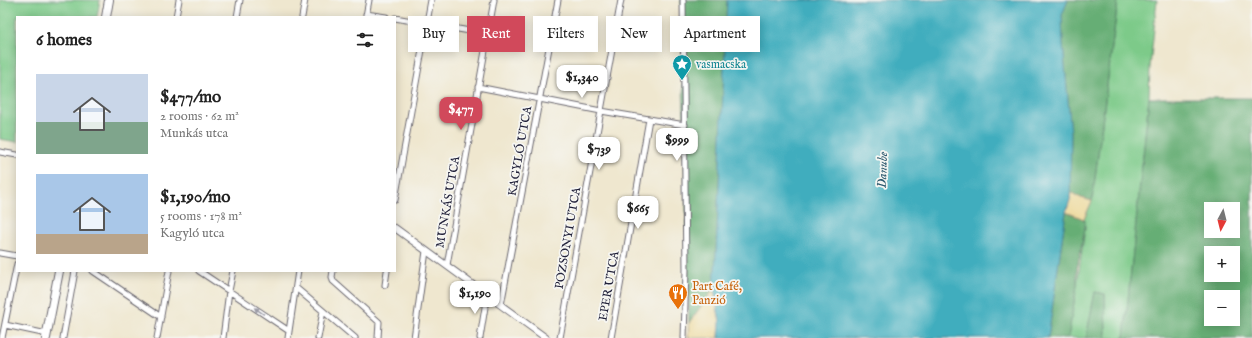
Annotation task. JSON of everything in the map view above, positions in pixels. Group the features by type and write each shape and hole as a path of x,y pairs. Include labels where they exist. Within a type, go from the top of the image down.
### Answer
{"main road":[{"path":"106,16 109,0"},
{"path":"47,336 59,272"}],"street":[{"path":"176,16 179,0"},
{"path":"237,16 240,0"},
{"path":"302,16 305,0"},
{"path":"366,16 369,0"},
{"path":"428,16 431,0"},
{"name":"MUNKÁS UTCA","path":"491,16 494,0"},
{"name":"KAGYLÓ UTCA","path":"501,305 558,0"},
{"name":"POZSONYI UTCA","path":"560,338 621,0"},
{"path":"684,0 686,270 684,338"},
{"path":"396,18 408,20"},
{"path":"396,194 421,52"},
{"name":"MUNKÁS UTCA","path":"447,265 484,52"},
{"path":"478,87 601,111 685,125"},
{"name":"EPER UTCA","path":"611,338 648,119"},
{"path":"0,152 16,155"},
{"path":"396,229 501,305 540,336 546,338"},
{"path":"414,338 426,251"},
{"path":"0,253 16,256"},
{"path":"2,338 16,269"},
{"path":"64,338 75,272"},
{"path":"94,272 161,317"},
{"path":"157,338 169,272"},
{"path":"200,272 289,331"},
{"path":"223,338 233,272"},
{"path":"288,338 298,272"},
{"path":"333,272 333,281 379,322 378,338"},
{"path":"385,285 387,272"},
{"path":"296,288 356,338"},
{"path":"480,338 487,295"},
{"path":"318,338 323,311"},
{"path":"5,325 47,336"}],"green space":[{"path":"0,0 100,0 97,16 16,16 16,142 0,139"},
{"path":"681,0 727,0 726,16 681,16"},
{"path":"1068,0 1118,0 1092,201 1081,198 1070,192 1071,133 1063,44 1062,15"},
{"path":"1118,0 1157,0 1150,67 1149,98 1124,338 1106,338 1105,294 1095,292 1086,338 1068,338 1085,228 1084,219 1092,201"},
{"path":"682,52 725,52 714,289 689,323"},
{"path":"1149,98 1252,98 1252,338 1124,338"},
{"path":"1066,212 1084,219 1085,228 1077,269 1077,285 1068,338 1048,338"},
{"path":"1095,292 1105,294 1106,338 1086,338"}],"sand":[{"path":"1070,192 1081,198 1092,201 1084,219 1066,212 1070,200"},
{"path":"714,289 720,322 719,338 688,338 689,323"}],"water":[{"name":"Danube","path":"727,0 1068,0 1062,15 1063,44 1071,133 1070,200 1066,212 1048,338 719,338 720,322 714,289 725,52 760,52 760,16 726,16"}],"place":[{"name":"vasmacska","path":"682,81"},
{"name":"Part Café, Panzió","path":"678,310"}]}
